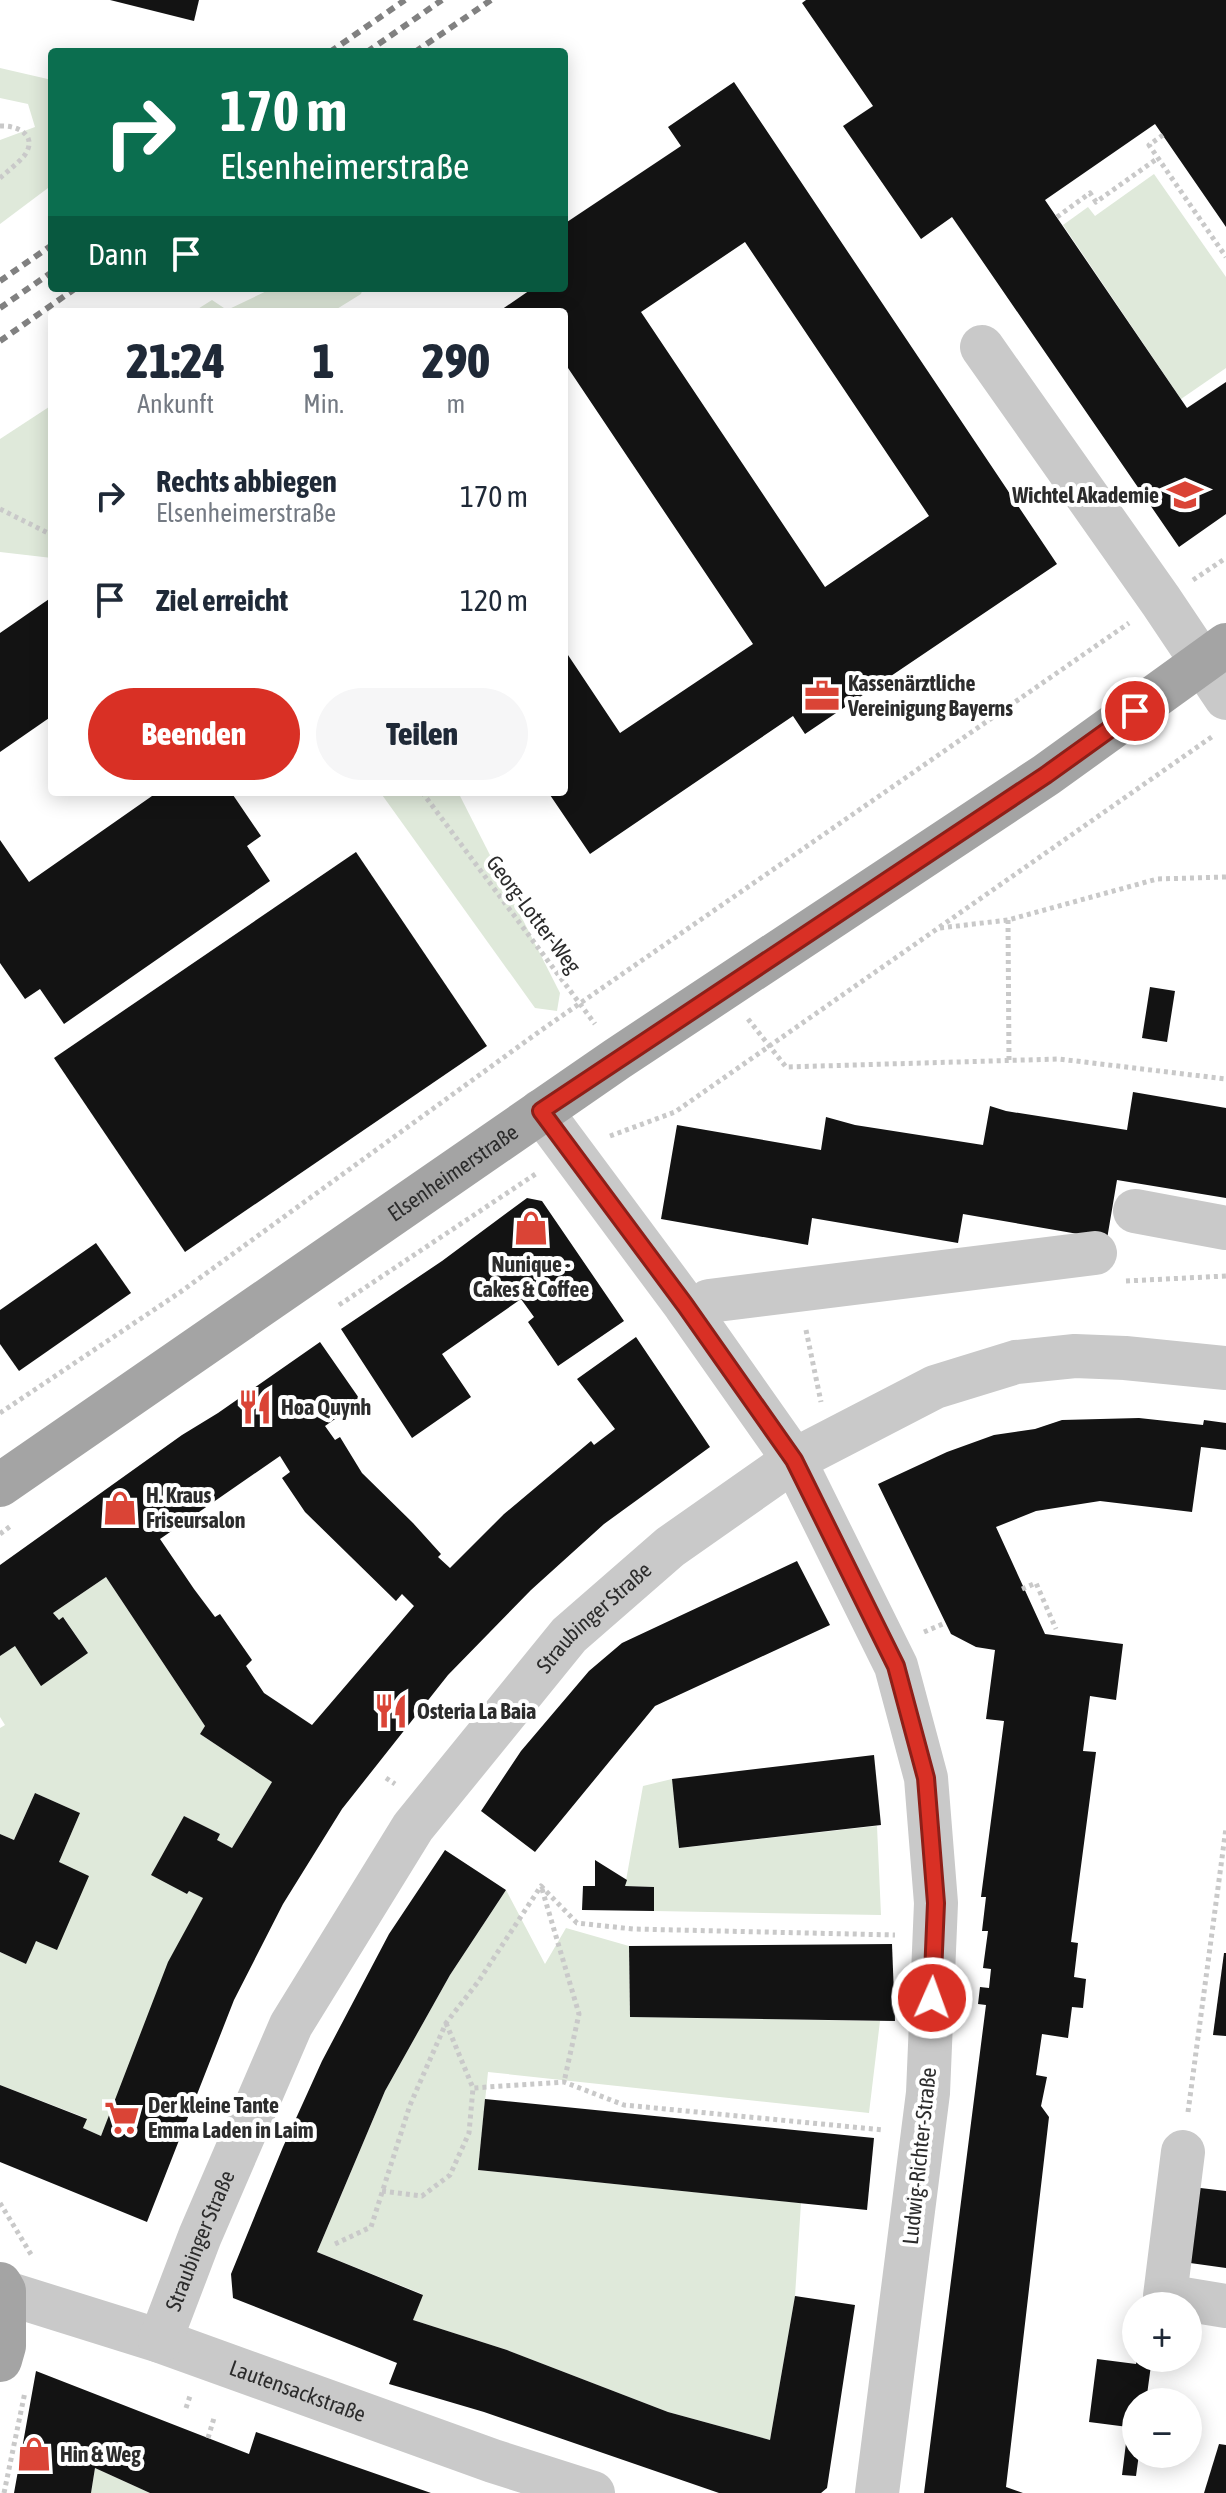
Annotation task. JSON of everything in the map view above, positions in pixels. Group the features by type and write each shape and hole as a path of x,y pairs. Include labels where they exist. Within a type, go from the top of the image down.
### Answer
{"main road":[{"name":"Elsenheimerstraße","path":"9,1503 541,1111 1046,775 1214,654"},
{"path":"1,2289 4,2346 13,2373"}],"street":[{"path":"982,347 1161,601 1214,654 1226,698"},
{"name":"Ludwig-Richter-Straße","path":"541,1111 685,1305 794,1460 896,1666 926,1778 936,1903 928,2093 877,2493"},
{"path":"1135,1211 1226,1228"},
{"path":"709,1301 1095,1253"},
{"name":"Straubinger Straße","path":"160,2341 200,2236 291,2025 413,1827 569,1635 670,1547 794,1460 935,1387 1016,1362 1075,1356 1226,1368"},
{"path":"1183,2152 1165,2296 1226,2306"},
{"name":"Lautensackstraße","path":"1,2289 160,2341 493,2461 593,2493"}],"path":[{"path":"0,126 25,131 28,149 0,178"},
{"path":"1163,135 1149,145 1226,257"},
{"path":"1057,217 1090,193 1096,202 1158,158"},
{"path":"0,509 48,533"},
{"path":"0,1413 179,1293 581,1003 1226,558"},
{"path":"1060,670 1066,677"},
{"path":"334,1309 571,1150 675,1112 1226,727"},
{"name":"Georg-Lotter-Weg","path":"425,796 581,1003 617,1059"},
{"path":"939,929 1008,920 1157,879 1226,877"},
{"path":"1008,920 1009,1060"},
{"path":"724,988 786,1067 1059,1059 1226,1079"},
{"path":"804,1324 817,1390 834,1441"},
{"path":"0,1534 9,1503"},
{"path":"1022,1589 1036,1583 1056,1629"},
{"path":"1183,2152 1226,1828"},
{"path":"541,1886 577,1923 633,1929 899,1935"},
{"path":"335,2244 371,2227 410,2105 446,2023 478,1982 541,1886"},
{"path":"541,1886 579,2014 564,2082"},
{"path":"1215,1914 1226,1915"},
{"path":"382,2191 422,2196 450,2175 469,2133 473,2088 446,2023"},
{"path":"473,2088 564,2082 624,2105 884,2130"},
{"path":"4,2493 13,2373"},
{"path":"208,2438 214,2418"}],"green space":[{"path":"0,68 48,79 48,188 0,224 0,140 35,127 28,104 0,98"},
{"path":"1154,174 1226,277 1226,368 1181,399 1063,225 1088,207 1095,216"},
{"path":"265,292 362,292 338,308 231,308"},
{"path":"212,300 224,308 199,308"},
{"path":"48,408 48,558 0,552 0,439"},
{"path":"383,796 460,796 560,993 557,1011 535,1008"},
{"path":"106,1577 205,1726 200,1734 272,1782 232,1848 217,1840 220,1834 184,1816 152,1874 187,1894 189,1891 203,1898 101,2136 83,2128 86,2118 0,2085 0,1952 26,1964 59,1862 80,1813 35,1793 14,1840 0,1834 0,1728 5,1725 0,1717 0,1656 15,1646 88,1653 64,1618 59,1620 53,1613"},
{"path":"672,1779 680,1848 877,1826 881,1915 654,1911 654,1887 625,1886 643,1786"},
{"path":"506,1890 545,1964 566,1928 629,1946 630,2017 880,2021 869,2113 488,2072 478,2170 801,2203 795,2296 770,2440 668,2412 507,2350 413,2320 422,2294 317,2252 385,2091 450,1975"},
{"path":"95,2468 150,2493 91,2493"}],"building":[{"path":"110,0 199,0 194,21"},
{"path":"806,0 1226,0 1226,227 1155,124 1045,200 1187,408 1226,382 1226,514 1179,547 952,217 921,239 843,126 873,106 802,3"},
{"path":"734,82 1057,564 805,734 793,716 590,854 551,796 568,796 568,655 620,733 753,644 568,368 568,308 504,308 527,292 568,292 568,221 681,146 668,127","holes":["745,242 929,516 825,587 641,312"]},
{"path":"48,600 48,719 0,752 0,633"},
{"path":"152,796 234,796 261,836 247,846 270,881 64,1024 40,989 25,999 0,963 0,840 29,882"},
{"path":"356,852 487,1046 185,1252 54,1058"},
{"path":"1150,987 1175,991 1167,1042 1142,1038"},
{"path":"1133,1092 1226,1108 1226,1198 1117,1180 1107,1239 963,1214 958,1243 812,1218 808,1245 661,1219 677,1125 821,1150 826,1117 855,1125 983,1145 990,1106 1127,1130"},
{"path":"527,1198 542,1201 624,1321 558,1366 528,1322 534,1317 521,1299 442,1354 471,1397 412,1438 341,1329 442,1261"},
{"path":"96,1243 131,1293 19,1371 0,1344 0,1310"},
{"path":"636,1337 710,1447 604,1524 531,1590 448,1675 342,1809 283,1904 234,2000 147,2222 0,2162 0,2085 87,2119 83,2128 101,2136 168,1962 203,1898 189,1891 187,1894 151,1875 184,1816 220,1834 217,1840 232,1848 272,1782 200,1734 205,1726 106,1577 53,1613 59,1620 63,1617 88,1653 41,1686 15,1646 0,1656 0,1565 182,1435 320,1342 361,1401 325,1426 335,1440 340,1437 362,1473 413,1523 450,1568 504,1514 591,1441 594,1445 615,1429 577,1379","holes":["280,1456 290,1472 282,1478 305,1512 396,1601 402,1594 414,1606 312,1725 264,1693 246,1666 252,1660 220,1614 215,1617 160,1539"]},
{"path":"1139,1418 1203,1425 1204,1420 1226,1423 1226,1450 1201,1447 1192,1512 1100,1501 1036,1511 996,1527 1045,1634 1123,1644 1116,1700 1090,1696 1083,1751 1096,1752 1071,1942 1078,1943 1074,1977 1086,1979 1083,2008 1072,2007 1068,2038 1042,2034 1036,2075 1047,2077 1041,2106 1049,2117 1006,2487 1023,2493 924,2493 986,2005 978,2004 980,1987 989,1988 991,1969 983,1968 988,1931 982,1931 986,1897 981,1897 1004,1721 986,1719 995,1650 976,1647 951,1634 878,1484 947,1452 994,1435 1035,1429 1062,1420"},
{"path":"797,1561 830,1625 655,1706 535,1852 481,1811 521,1751 589,1671 622,1643"},
{"path":"874,1755 881,1825 679,1848 672,1779"},
{"path":"35,1793 80,1813 59,1862 89,1876 57,1950 36,1941 26,1964 0,1952 0,1834 14,1840"},
{"path":"445,1850 506,1890 450,1975 385,2091 317,2252 423,2295 413,2320 507,2350 668,2412 770,2440 795,2296 855,2305 827,2488 821,2493 719,2493 484,2412 389,2384 397,2363 233,2298 231,2274 322,2061 389,1934"},
{"path":"595,1860 627,1880 625,1886 654,1887 654,1911 582,1910 583,1886 595,1886"},
{"path":"892,1944 895,2021 630,2017 629,1946"},
{"path":"1226,1953 1226,2036 1213,2035"},
{"path":"485,2099 874,2138 867,2210 478,2170"},
{"path":"1192,2187 1226,2191 1226,2268 1183,2262"},
{"path":"1097,2359 1122,2362 1122,2372 1150,2372 1148,2388 1122,2388 1122,2426 1089,2422"},
{"path":"36,2371 249,2454 256,2432 431,2493 150,2493 95,2468 91,2493 14,2493"},
{"path":"1219,2444 1226,2445 1226,2493 1204,2493"},
{"path":"1123,2468 1137,2468 1136,2476 1122,2475"}],"railway":[{"path":"336,48 405,0"},
{"path":"373,48 442,0"},
{"path":"421,48 491,0"},
{"path":"0,281 48,248"},
{"path":"0,308 48,275"},
{"path":"0,341 70,292"}],"place":[{"name":"Wichtel Akademie","path":"1185,495"},
{"name":"Kassenärztliche Vereinigung Bayerns","path":"822,696"},
{"name":"Nunique - Cakes & Coffee","path":"531,1228"},
{"name":"Hoa Quynh","path":"255,1407"},
{"name":"H. Kraus Friseursalon","path":"120,1508"},
{"name":"Osteria La Baia","path":"391,1711"},
{"name":"Der kleine Tante Emma Laden in Laim","path":"122,2118"},
{"name":"Hin & Weg","path":"34,2454"}],"route":[{"path":"932,1998 936,1903 926,1778 896,1666 794,1460 685,1305 541,1111 1046,775 1135,711"}]}
